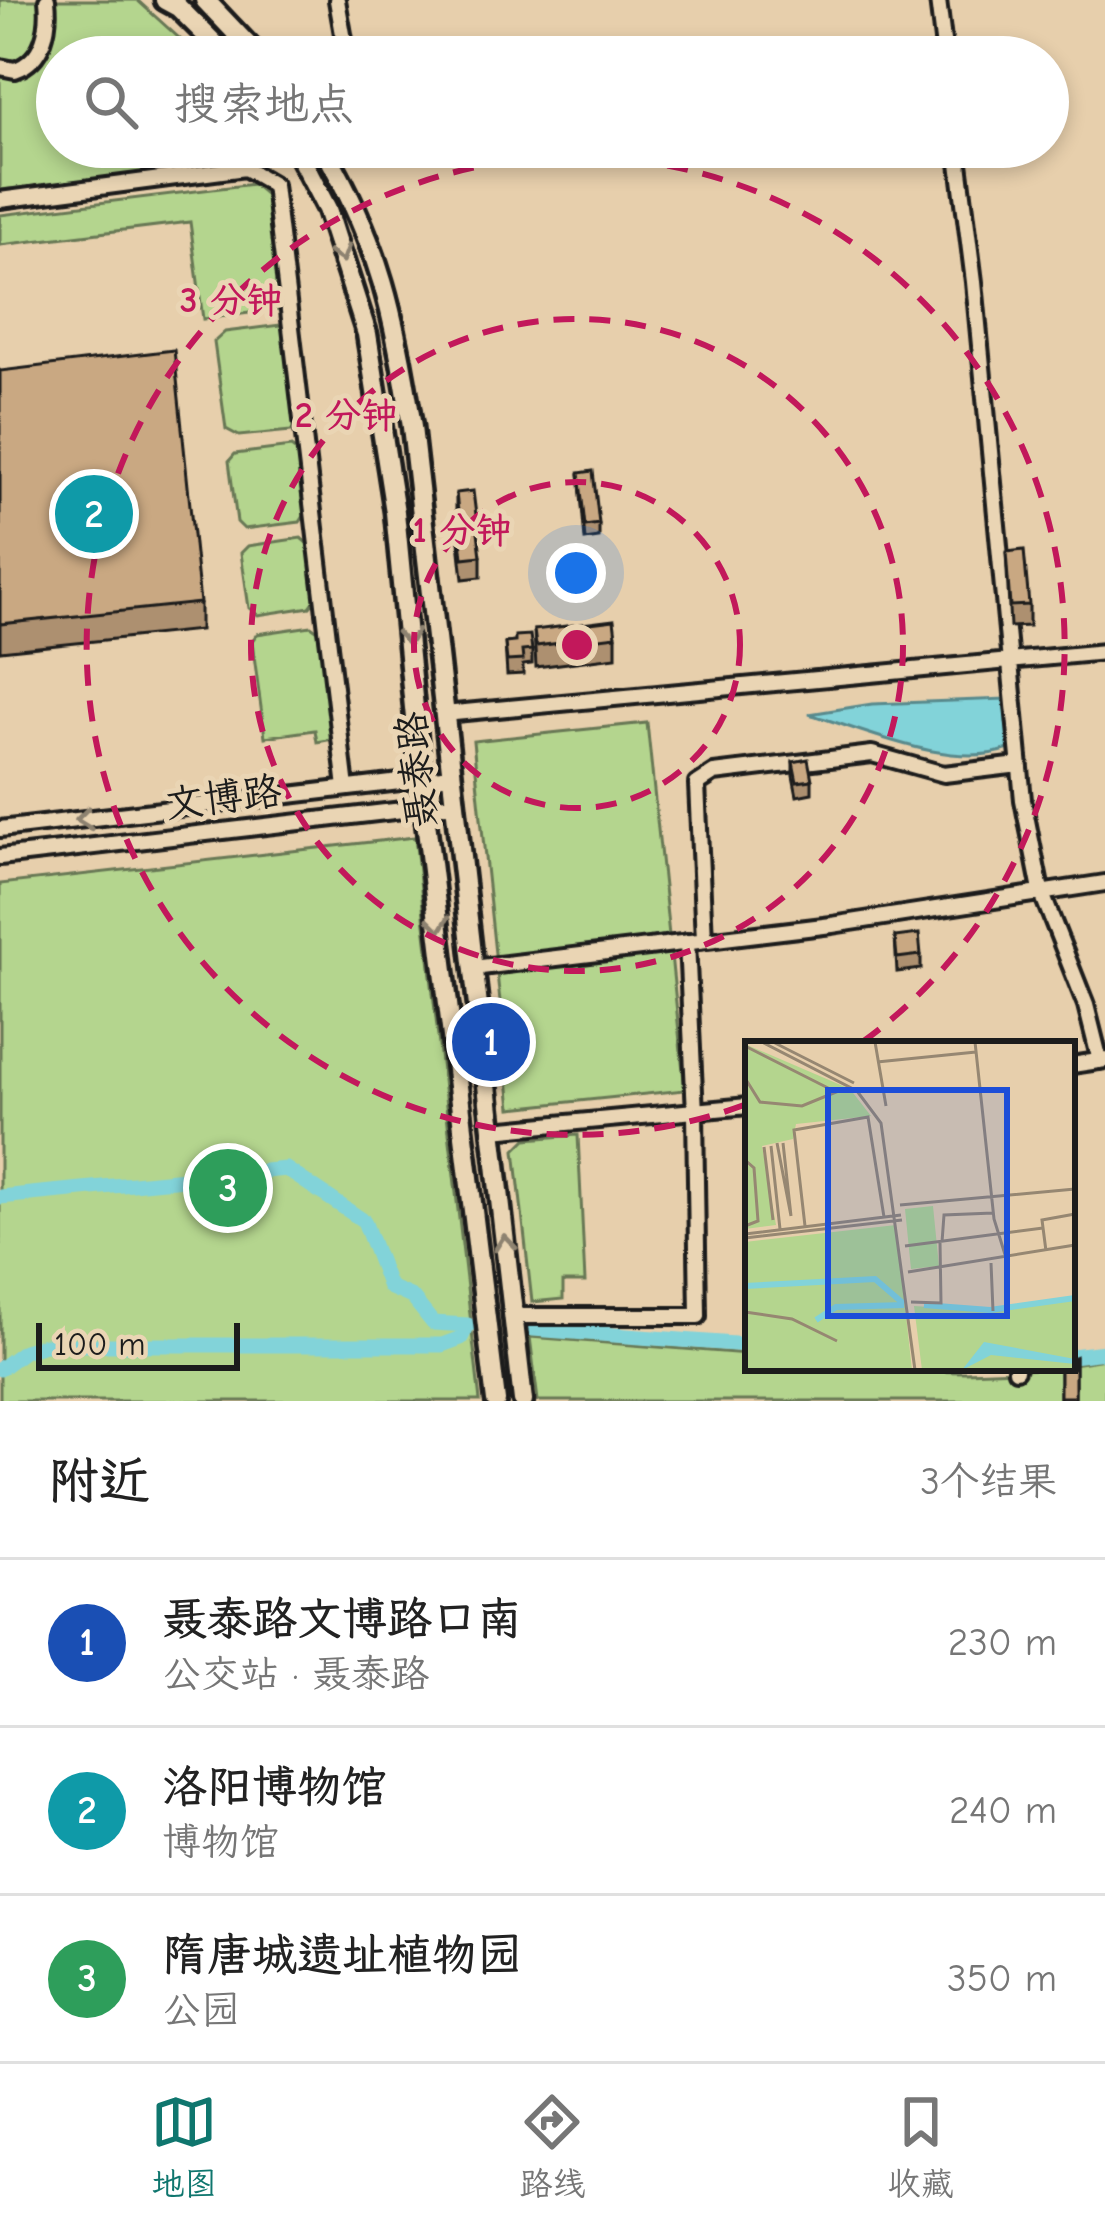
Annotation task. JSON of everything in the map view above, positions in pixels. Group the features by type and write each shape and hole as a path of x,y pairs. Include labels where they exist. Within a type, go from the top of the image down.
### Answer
{"main road":[{"path":"165,0 207,36"},
{"path":"205,0 239,36"},
{"name":"聂泰路","path":"306,168 327,209 367,334 395,512 424,808 496,1401"},
{"name":"聂泰路","path":"334,168 359,213 390,303 412,427 523,1401"}],"street":[{"path":"45,36 47,0"},
{"path":"337,0 343,36"},
{"path":"938,0 943,36"},
{"path":"0,67 15,70 36,54"},
{"path":"0,200 245,168 274,185 346,788"},
{"path":"960,168 1019,765 1041,891 1103,1060"},
{"path":"444,714 1105,652"},
{"path":"704,940 697,784 714,773 872,754 944,774 1019,765"},
{"name":"文博路","path":"0,829 451,776"},
{"name":"文博路","path":"0,856 454,804"},
{"path":"473,968 832,925 1105,883"},
{"path":"512,1316 698,1316 687,942"},
{"path":"493,1130 745,1106"}],"green space":[{"path":"0,0 137,0 177,36 36,36 36,168 199,168 0,190"},
{"path":"253,184 266,195 280,309 203,319 190,222 0,245 0,215"},
{"path":"280,325 286,330 298,422 291,431 239,436 226,429 214,342 225,332"},
{"path":"291,447 299,453 306,513 300,522 244,529 237,522 229,461 235,454"},
{"path":"301,538 308,544 316,599 310,607 258,615 249,608 241,553 248,546"},
{"path":"311,626 318,631 333,739 317,742 315,730 265,737 252,641 257,634"},
{"path":"647,723 685,1090 511,1108 473,741"},
{"path":"415,837 480,1401 0,1401 0,884"},
{"path":"578,1135 585,1282 563,1282 563,1299 532,1302 515,1150 526,1139"},
{"path":"530,1337 745,1354 745,1371 1075,1371 1075,1364 1105,1359 1105,1401 538,1401"}],"water":[{"path":"1006,699 1009,749 986,754 909,746 809,714 872,704"}],"building":[{"path":"174,350 200,603 0,624 0,371"},
{"path":"593,471 599,524 585,526 579,473"},
{"path":"473,491 481,556 463,558 456,493"},
{"path":"1024,550 1029,605 1010,606 1006,552"},
{"path":"614,620 616,636 536,646 534,630"},
{"path":"530,635 532,650 522,651 523,660 507,661 505,643 515,642 515,636"},
{"path":"808,759 812,780 797,782 793,762"},
{"path":"919,934 921,955 897,958 895,937"},
{"path":"1060,1371 1075,1371 1075,1397 1060,1397"}],"waterway":[{"path":"0,1197 286,1169 364,1221 389,1287 412,1297 433,1323 468,1325"},
{"path":"0,1369 24,1351 45,1345 442,1345 461,1338 468,1325"},
{"path":"533,1329 745,1345"},
{"path":"1075,1356 1105,1352"}],"place":[{"name":"洛阳博物馆","path":"94,514"},
{"name":"聂泰路文博路口南","path":"491,1042"},
{"name":"隋唐城遗址植物园","path":"228,1188"}]}
